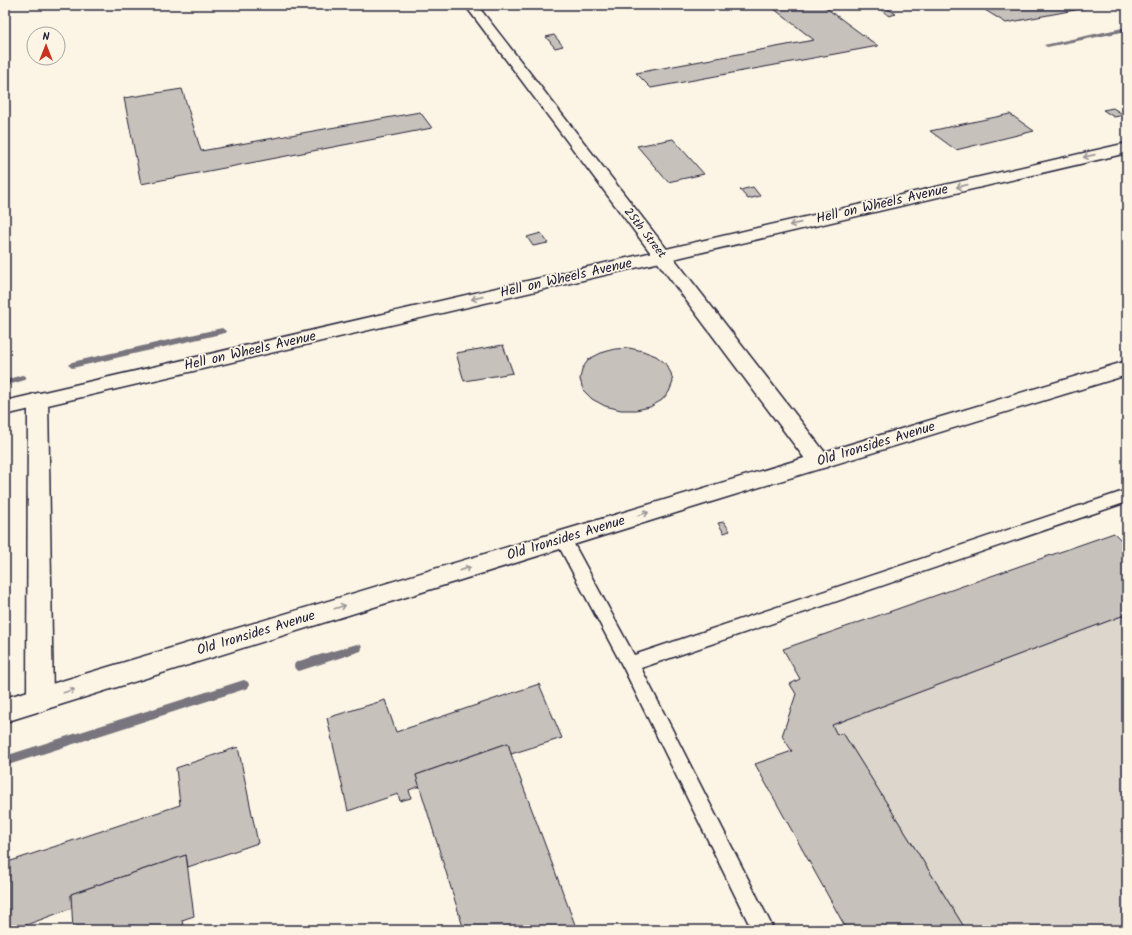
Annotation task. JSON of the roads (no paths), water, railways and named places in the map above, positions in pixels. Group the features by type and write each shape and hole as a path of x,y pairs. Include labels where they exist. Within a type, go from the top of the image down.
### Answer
{"street":[{"name":"25th Street","path":"471,5 819,460"},
{"name":"Hell on Wheels Avenue","path":"5,408 1127,148"},
{"name":"Old Ironsides Avenue","path":"5,710 563,538 1127,368"},
{"path":"38,400 40,700"}],"lane":[{"path":"630,664 1127,496"},
{"path":"563,538 630,664 763,930"}],"waterway":[{"path":"1047,45 1127,29"},
{"path":"72,365 222,331"},
{"path":"5,383 22,378"},
{"path":"299,666 357,648"},
{"path":"5,761 244,685"}]}
